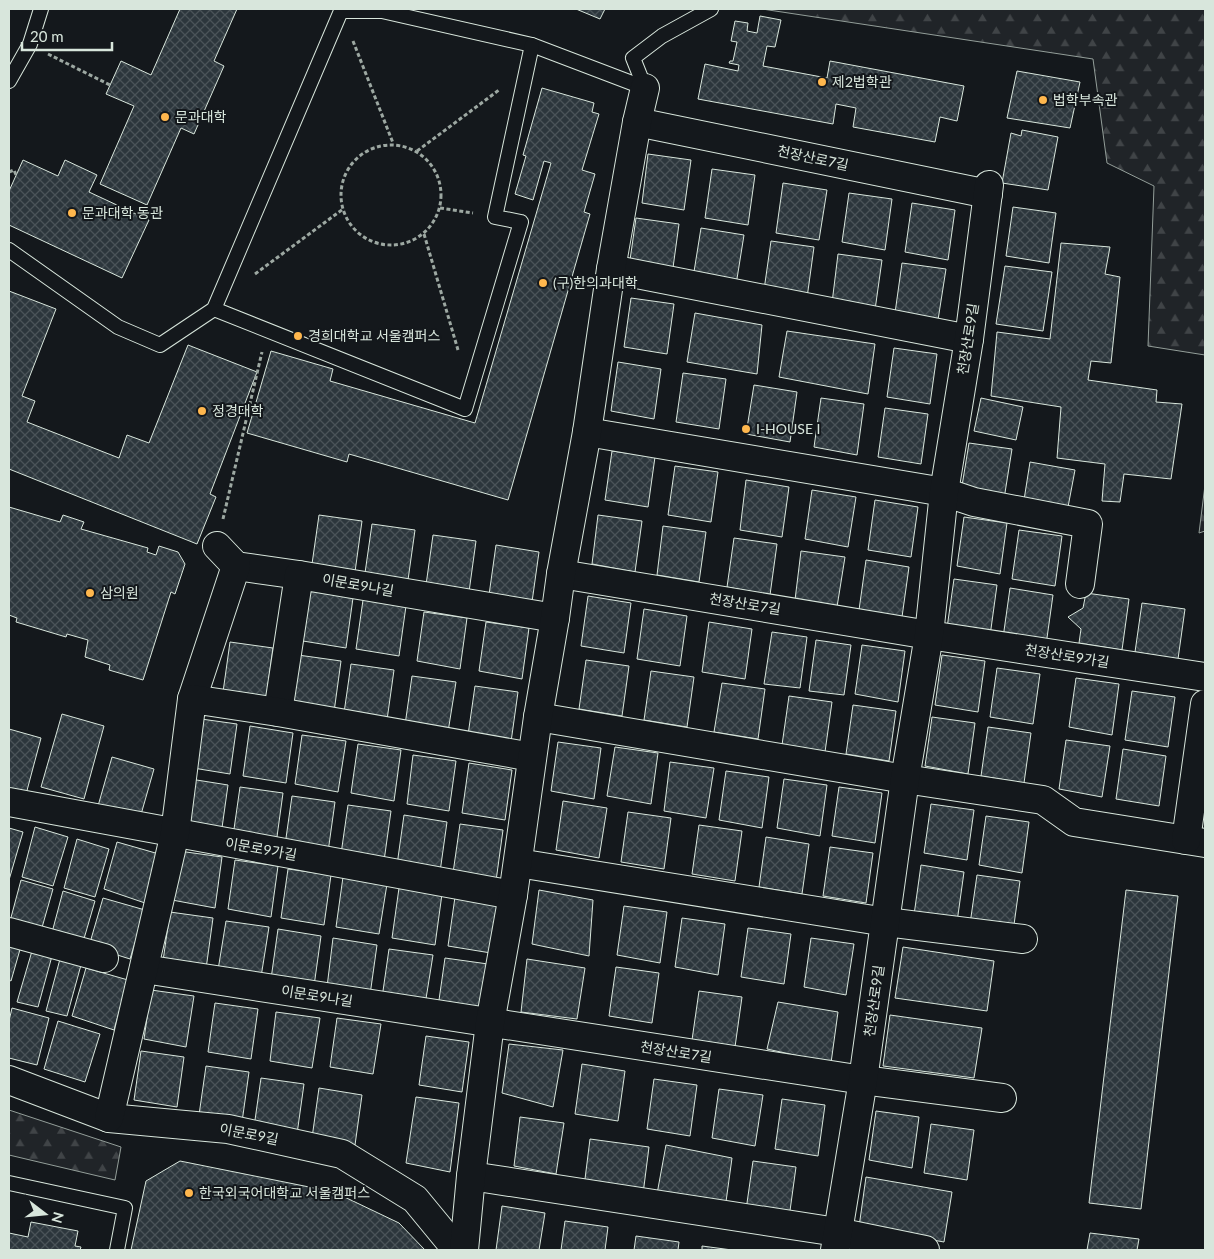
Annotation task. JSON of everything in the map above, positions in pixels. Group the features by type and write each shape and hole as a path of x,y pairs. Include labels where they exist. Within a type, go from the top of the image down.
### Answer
{"street":[{"path":"464,1250 471,1176 490,1024 513,895 532,757 561,574 587,432 637,122 645,88"},
{"name":"천장산로7길","path":"637,122 989,190"},
{"name":"천장산로9길","path":"836,1241 863,1080 905,779 929,635 944,492 969,339 989,190"},
{"path":"612,269 969,339"},
{"path":"587,432 944,492 974,502 1088,524 1080,584"},
{"path":"109,1118 175,833 192,699 236,566 217,546"},
{"name":"이문로9나길","path":"236,566 555,618"},
{"name":"천장산로7길","path":"561,574 929,635"},
{"path":"278,712 299,575"},
{"name":"천장산로9가길","path":"929,635 1205,677"},
{"path":"192,699 278,712 532,757"},
{"path":"538,717 905,779 1043,800 1074,822 1195,842 1205,704"},
{"name":"이문로9가길","path":"9,802 513,895"},
{"path":"518,863 886,922 1023,939"},
{"path":"9,932 104,958"},
{"name":"이문로9나길","path":"144,969 490,1024"},
{"name":"천장산로7길","path":"490,1024 863,1080"},
{"name":"이문로9길","path":"9,1080 109,1118 228,1129 342,1154 415,1199 457,1250"},
{"path":"863,1080 1002,1098"},
{"path":"471,1176 836,1241 925,1250"}],"lane":[{"path":"9,81 30,44 41,9"},
{"path":"645,88 633,58 662,36 711,9"},
{"path":"9,250 118,327 160,345 217,305 341,11 382,11 532,44 645,88"},
{"path":"217,305 266,330 465,409 521,222 496,217 532,44"},
{"path":"9,1183 126,1208 117,1250"}],"path":[{"path":"341,11 393,144"},
{"path":"30,44 110,85"},
{"path":"417,151 526,70"},
{"path":"393,144 417,151 430,162 438,175 442,191 440,208 434,222 424,234 410,242 394,246 378,244 363,237 351,226 343,209 341,196 344,180 351,165 362,154 377,146 393,144"},
{"path":"9,172 14,170 16,175"},
{"path":"440,208 496,217"},
{"path":"217,305 343,209"},
{"path":"424,234 470,391"},
{"path":"231,486 262,356 266,330"}],"green space":[{"path":"762,9 1205,9 1205,355 1148,346 1154,186 1107,163 1093,59"},
{"path":"1205,485 1205,531 1199,533"},
{"path":"9,1110 121,1147 115,1180 9,1155"}],"building":[{"name":"문과대학","path":"180,9 237,9 214,61 224,66 194,134 181,128 147,205 100,184 134,106 106,94 121,61 151,75"},
{"path":"576,9 605,9 600,19"},
{"name":"제2법학관","path":"760,16 781,20 775,47 767,46 763,66 827,78 830,61 964,86 957,121 940,117 935,142 853,127 856,108 836,104 833,124 698,99 705,64 738,71 739,65 729,63 733,61 737,42 731,41 735,21 748,23 747,31 757,33"},
{"name":"법학부속관","path":"1017,71 1080,82 1070,128 1007,118"},
{"name":"(구)한의과대학","path":"542,88 594,103 592,112 599,114 582,170 595,174 584,212 590,214 508,500 349,454 347,462 247,433 271,351 333,369 330,381 475,423 551,163 544,161 533,200 515,194 526,156 523,155"},
{"path":"1022,130 1058,137 1048,190 1002,183 1011,133 1021,136"},
{"path":"648,154 691,160 684,210 642,203"},
{"name":"문과대학 동관","path":"23,160 58,176 65,160 97,175 89,192 149,220 122,278 9,225 9,191"},
{"path":"712,169 755,175 748,225 705,218"},
{"path":"783,183 827,190 819,240 776,233"},
{"path":"849,193 892,199 885,250 842,242"},
{"path":"912,203 955,210 948,260 905,252"},
{"path":"1013,207 1056,213 1049,263 1006,256"},
{"path":"636,218 679,224 672,275 629,267"},
{"path":"701,228 744,235 736,285 693,278"},
{"path":"771,241 814,247 807,298 764,290"},
{"path":"1061,243 1110,247 1105,274 1120,277 1111,363 1091,361 1088,380 1157,390 1156,402 1182,404 1171,479 1124,474 1120,502 1102,501 1105,464 1057,458 1061,407 991,396 997,332 1050,339"},
{"path":"838,254 882,260 875,310 832,303"},
{"path":"902,263 946,269 938,320 895,313"},
{"path":"1005,266 1052,272 1043,331 996,324"},
{"name":"정경대학","path":"9,291 56,309 22,396 35,401 27,422 119,458 127,435 149,443 188,345 257,372 210,494 216,497 197,544 9,469"},
{"path":"631,298 674,304 667,354 624,347"},
{"path":"695,313 762,325 757,374 687,362"},
{"path":"787,331 875,344 868,394 779,377"},
{"path":"894,348 937,354 930,404 887,397"},
{"path":"618,362 661,369 654,419 611,411"},
{"path":"683,373 726,379 719,429 676,422"},
{"path":"754,385 797,392 790,442 746,434"},
{"path":"821,398 864,404 857,455 814,447"},
{"path":"981,398 1023,407 1016,440 974,431"},
{"path":"885,408 928,414 921,464 878,457"},
{"path":"969,443 1012,449 1004,499 961,492"},
{"path":"612,451 655,457 648,507 605,500"},
{"path":"1030,462 1075,470 1068,507 1024,500"},
{"path":"675,466 718,472 711,522 668,515"},
{"path":"746,480 789,487 782,537 740,530"},
{"path":"812,490 856,497 848,547 805,539"},
{"path":"875,500 918,507 911,557 868,550"},
{"name":"삼의원","path":"9,507 60,522 63,515 84,522 81,529 148,548 147,552 156,555 159,546 178,552 185,564 175,594 171,592 143,680 109,670 110,665 85,657 88,640 67,634 66,637 16,622 17,618 9,615"},
{"path":"319,515 362,521 355,572 312,564"},
{"path":"598,515 642,521 635,572 592,564"},
{"path":"964,517 1007,523 1000,574 957,566"},
{"path":"372,524 415,530 408,580 365,573"},
{"path":"663,526 706,532 699,582 657,575"},
{"path":"1019,530 1062,536 1055,586 1012,579"},
{"path":"433,535 476,541 469,592 426,585"},
{"path":"734,538 777,544 770,595 727,587"},
{"path":"496,545 539,552 532,602 489,595"},
{"path":"801,551 845,557 837,607 795,600"},
{"path":"866,560 909,567 902,617 859,610"},
{"path":"954,579 997,585 990,636 947,628"},
{"path":"1010,588 1053,595 1046,645 1003,638"},
{"path":"310,591 353,598 346,648 303,641"},
{"path":"1086,593 1129,599 1122,650 1079,643 1081,629 1068,617 1083,608"},
{"path":"588,596 631,603 624,653 581,646"},
{"path":"363,600 406,606 399,656 356,649"},
{"path":"1142,603 1185,609 1178,659 1135,652"},
{"path":"644,609 687,616 680,666 637,659"},
{"path":"424,612 467,618 460,669 417,661"},
{"path":"486,622 529,628 522,679 479,671"},
{"path":"709,622 752,629 745,679 702,672"},
{"path":"772,632 807,637 800,688 764,684"},
{"path":"816,640 851,645 844,695 809,691"},
{"path":"230,642 273,648 266,699 223,692"},
{"path":"862,645 905,651 898,702 855,694"},
{"path":"298,655 341,661 334,712 291,704"},
{"path":"942,655 985,661 978,712 935,705"},
{"path":"586,660 629,666 622,716 579,709"},
{"path":"351,664 394,670 387,720 344,713"},
{"path":"997,668 1040,674 1033,724 990,717"},
{"path":"651,671 694,677 687,727 644,720"},
{"path":"412,676 456,682 448,732 405,725"},
{"path":"1076,678 1119,684 1112,735 1069,727"},
{"path":"722,683 765,689 758,739 714,732"},
{"path":"475,686 518,692 511,742 468,735"},
{"path":"1132,691 1175,697 1168,747 1125,740"},
{"path":"789,696 832,702 825,752 782,745"},
{"path":"853,705 896,711 889,761 846,754"},
{"path":"62,714 104,726 84,799 41,787"},
{"path":"932,717 975,723 968,774 925,766"},
{"path":"194,718 237,724 230,774 187,767"},
{"path":"250,726 293,733 286,783 243,776"},
{"path":"988,727 1031,733 1024,783 981,776"},
{"path":"9,729 41,738 25,798 9,794"},
{"path":"302,735 346,741 338,792 295,784"},
{"path":"1066,740 1110,746 1102,797 1059,789"},
{"path":"558,742 601,748 594,799 551,791"},
{"path":"358,744 401,750 394,801 351,793"},
{"path":"615,747 658,753 651,804 607,796"},
{"path":"1123,749 1166,756 1159,806 1116,799"},
{"path":"413,755 456,761 449,811 407,804"},
{"path":"112,757 154,769 140,818 98,806"},
{"path":"670,762 714,768 706,818 664,811"},
{"path":"469,763 512,770 505,820 462,813"},
{"path":"726,771 769,777 762,828 719,820"},
{"path":"184,778 228,785 221,835 178,828"},
{"path":"784,779 827,785 820,836 777,828"},
{"path":"240,787 283,793 276,844 233,836"},
{"path":"839,787 882,793 875,843 832,836"},
{"path":"292,796 335,802 328,852 285,845"},
{"path":"563,801 607,808 599,858 556,850"},
{"path":"931,804 974,810 967,860 924,853"},
{"path":"348,805 391,811 384,861 341,854"},
{"path":"628,812 671,818 664,869 621,862"},
{"path":"404,815 447,822 440,872 397,865"},
{"path":"986,816 1029,822 1022,873 979,865"},
{"path":"460,824 503,830 496,881 453,873"},
{"path":"699,825 742,831 735,881 692,874"},
{"path":"35,827 68,837 53,886 22,877"},
{"path":"9,828 23,832 9,880"},
{"path":"766,837 809,844 802,894 759,887"},
{"path":"77,839 109,849 95,897 64,888"},
{"path":"117,842 159,854 145,903 104,889"},
{"path":"830,847 873,853 866,903 823,896"},
{"path":"179,851 222,857 215,908 172,900"},
{"path":"235,860 278,866 271,917 228,909"},
{"path":"921,865 964,872 957,922 914,915"},
{"path":"288,869 331,875 324,925 281,918"},
{"path":"977,875 1020,881 1013,932 970,924"},
{"path":"343,877 387,884 379,934 336,927"},
{"path":"21,880 53,889 39,938 9,925"},
{"path":"399,888 442,894 435,945 392,938"},
{"path":"539,890 593,900 589,956 532,944"},
{"path":"1126,890 1178,896 1141,1209 1089,1203"},
{"path":"63,891 95,901 81,949 50,940"},
{"path":"455,897 498,903 491,953 448,946"},
{"path":"103,898 145,910 130,959 89,946"},
{"path":"624,906 667,912 660,963 617,955"},
{"path":"170,912 213,918 206,969 163,961"},
{"path":"682,918 725,924 718,975 675,967"},
{"path":"226,921 269,927 261,977 218,970"},
{"path":"748,928 791,934 784,984 741,977"},
{"path":"278,929 321,936 314,986 271,979"},
{"path":"333,938 377,945 370,995 327,987"},
{"path":"811,938 854,944 846,995 804,987"},
{"path":"9,943 21,946 11,981 9,980"},
{"path":"903,947 994,961 987,1011 895,998"},
{"path":"389,949 433,955 425,1005 382,998"},
{"path":"32,951 52,956 38,1007 17,1002"},
{"path":"445,958 488,964 481,1014 438,1007"},
{"path":"60,959 81,965 67,1016 46,1011"},
{"path":"527,959 585,968 577,1019 521,1012"},
{"path":"616,967 659,973 652,1023 609,1016"},
{"path":"86,968 128,980 114,1030 72,1016"},
{"path":"151,990 194,996 186,1047 144,1039"},
{"path":"699,991 742,997 735,1047 692,1040"},
{"path":"778,1002 838,1012 831,1063 767,1049"},
{"path":"215,1003 258,1009 251,1059 208,1052"},
{"path":"12,1008 49,1018 37,1065 9,1058 9,1021"},
{"path":"276,1012 320,1018 312,1068 270,1061"},
{"path":"890,1015 982,1028 974,1078 883,1066"},
{"path":"337,1018 381,1024 373,1074 330,1067"},
{"path":"58,1021 100,1034 85,1082 44,1069"},
{"path":"426,1036 469,1042 462,1092 419,1085"},
{"path":"509,1044 563,1050 553,1107 502,1093"},
{"path":"141,1051 184,1057 177,1107 134,1100"},
{"path":"582,1064 625,1071 618,1121 575,1114"},
{"path":"206,1066 249,1072 242,1122 199,1115"},
{"path":"261,1078 304,1084 297,1134 254,1127"},
{"path":"654,1079 697,1085 690,1136 647,1129"},
{"path":"319,1088 362,1095 355,1145 312,1138"},
{"path":"719,1089 763,1095 755,1146 712,1138"},
{"path":"416,1097 459,1103 450,1172 406,1163"},
{"path":"782,1099 825,1105 818,1156 775,1149"},
{"path":"876,1111 919,1117 912,1168 869,1160"},
{"path":"520,1117 564,1123 556,1174 514,1166"},
{"path":"931,1124 974,1130 967,1180 924,1173"},
{"path":"590,1139 649,1147 643,1194 584,1187"},
{"path":"666,1145 732,1158 725,1209 657,1194"},
{"path":"180,1161 334,1192 399,1223 425,1250 131,1250 146,1181"},
{"path":"753,1161 796,1167 789,1218 746,1210"},
{"path":"866,1177 952,1192 944,1242 859,1227"},
{"path":"502,1206 545,1213 539,1250 496,1250"},
{"path":"565,1221 608,1227 605,1250 561,1250"},
{"path":"31,1222 78,1231 75,1246 81,1247 80,1250 9,1250 9,1233 28,1237"},
{"path":"1090,1233 1139,1239 1137,1250 1087,1250"},
{"path":"636,1236 679,1242 678,1250 634,1250"},
{"path":"702,1246 732,1250 702,1250"}],"place":[{"name":"제2법학관","path":"822,82"},
{"name":"법학부속관","path":"1043,100"},
{"name":"문과대학","path":"165,117"},
{"name":"문과대학 동관","path":"72,213"},
{"name":"(구)한의과대학","path":"543,283"},
{"name":"경희대학교 서울캠퍼스","path":"298,336"},
{"name":"정경대학","path":"202,411"},
{"name":"I-HOUSE I","path":"746,429"},
{"name":"삼의원","path":"90,593"},
{"name":"한국외국어대학교 서울캠퍼스","path":"189,1193"}]}
